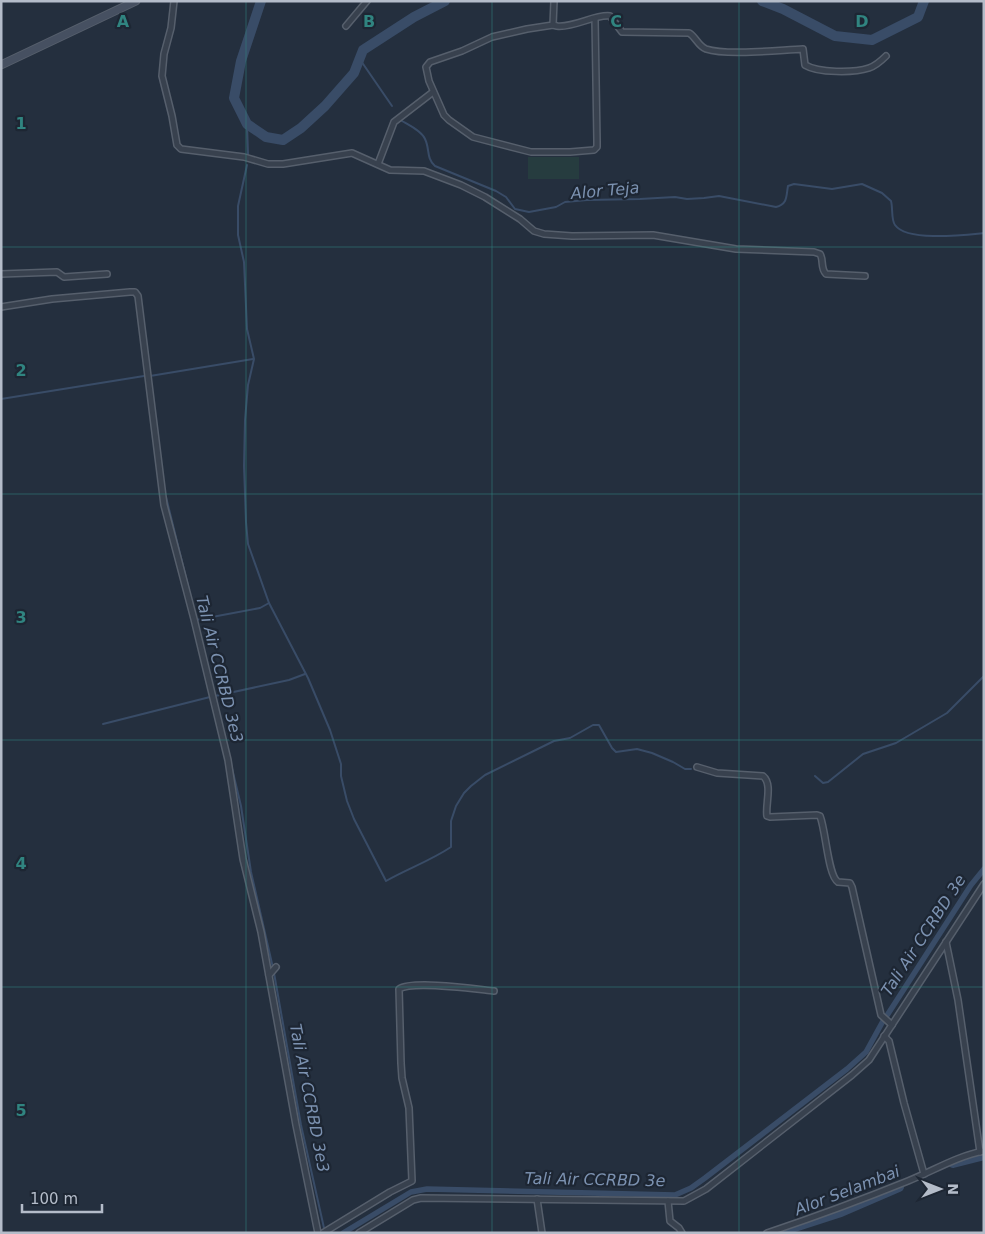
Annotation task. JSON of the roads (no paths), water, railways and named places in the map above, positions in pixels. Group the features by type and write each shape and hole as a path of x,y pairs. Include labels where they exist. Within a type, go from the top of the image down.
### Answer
{"main road":[{"path":"1,65 136,1"}],"street":[{"path":"174,1 171,28 164,54 162,76 178,148 191,152 244,157 268,164 283,164 346,153 352,154 396,171 424,171 461,186 485,197 516,216 538,233 572,236 653,235 736,249 814,252 822,256 822,269 826,274 865,276"},
{"path":"346,26 367,1"},
{"path":"553,25 554,1"},
{"path":"595,19 597,141 594,150 536,152 475,138 447,119 433,92 426,72 430,62 462,51 492,37 532,28 553,25 561,27 602,16 610,16 622,32 689,33 702,47 714,51 745,52 803,49 805,65 821,70 867,69 886,56"},
{"path":"378,164 394,122 433,92"},
{"path":"1,274 57,272 64,277 107,274"},
{"path":"1,306 130,292 135,292 138,296 164,505 228,760 244,859 269,975 318,1233"},
{"path":"697,768 708,772 763,776 766,778 767,816 820,816 826,837 832,875 834,880 850,883 852,887 881,1015 892,1025"},
{"path":"359,1233 416,1199 668,1201 686,1200 706,1189 869,1060 984,884"},
{"path":"767,1233 835,1211 965,1156 982,1151 958,1000 946,942"},
{"path":"269,975 276,967"},
{"path":"323,1233 390,1192 412,1181 409,1108 402,1078 399,989 404,986 427,985 494,990"},
{"path":"884,1036 889,1041 924,1174"},
{"path":"537,1199 542,1233"},
{"path":"668,1201 670,1222 679,1228 682,1233"}],"waterway":[{"path":"261,1 241,61 234,98 247,124 266,137 283,140 301,128 325,106 354,73 363,50 414,17 445,1"},
{"path":"762,1 783,9 835,36 872,40 918,17 924,1"},
{"name":"Alor Teja","path":"359,58 392,106"},
{"name":"Alor Teja","path":"402,121 421,133 426,143 430,160 435,166 496,191 506,197 515,209 529,212 556,207 565,202 587,200 675,197 687,199 719,196 776,207 785,202 788,186 794,184 832,189 862,184 882,193 891,201 894,223 901,230 923,236 984,233"},
{"path":"247,124 248,154"},
{"path":"247,165 238,206 238,235 244,262 247,329 254,359 248,385 245,420 244,466 248,544 269,603 308,678 330,730 341,764 341,776 347,801 354,819 386,881 451,847 451,821 456,806 464,793 485,775 554,741 570,738 593,725 599,725 616,752 637,749 652,753 685,769 691,769"},
{"path":"150,376 253,359"},
{"path":"1,399 144,376"},
{"name":"Tali Air CCRBD 3e3","path":"166,497 189,590"},
{"path":"196,620 260,608 269,603"},
{"name":"Tali Air CCRBD 3e3","path":"205,655 241,806 251,872 273,968"},
{"path":"215,696 289,680 305,674"},
{"path":"815,776 823,783 828,782 863,754 896,743 947,713 984,676"},
{"path":"103,724 210,697"},
{"name":"Tali Air CCRBD 3e","path":"886,1017 971,885 984,869"},
{"name":"Tali Air CCRBD 3e3","path":"274,973 301,1125 324,1228"},
{"name":"Tali Air CCRBD 3e","path":"343,1233 411,1192 427,1189 675,1195 691,1188 705,1178 847,1069 866,1052 883,1021"},
{"name":"Alor Selambai","path":"953,1163 984,1155"},
{"name":"Alor Selambai","path":"776,1233 841,1212 899,1187"}]}
